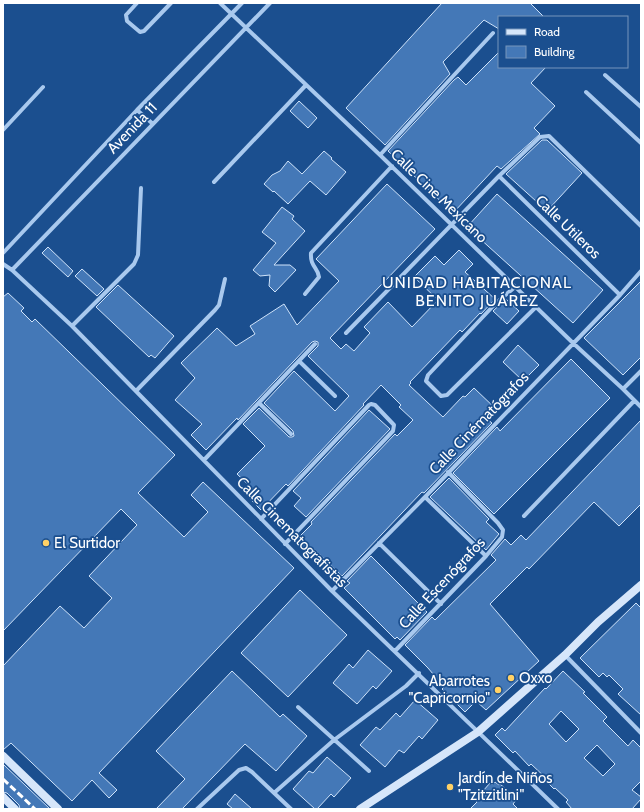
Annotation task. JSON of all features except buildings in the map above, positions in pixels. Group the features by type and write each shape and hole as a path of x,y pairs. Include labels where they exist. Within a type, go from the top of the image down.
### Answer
{"street":[{"path":"137,3 126,15 127,21 140,32 144,31 171,3"},
{"name":"Calle Cine Mexicano","path":"220,3 392,166 573,343 641,407"},
{"name":"Avenida 11","path":"3,253 137,110 242,3"},
{"name":"Avenida 11","path":"12,270 270,3"},
{"path":"380,155 493,33"},
{"path":"605,75 641,107"},
{"path":"214,182 306,85"},
{"path":"3,130 43,87"},
{"path":"586,92 641,144"},
{"path":"137,110 152,124"},
{"path":"346,333 499,176 540,137 548,136 641,226"},
{"path":"305,294 319,277 319,274 311,260 311,253 392,166"},
{"name":"Calle Utileros","path":"499,176 620,295"},
{"path":"72,326 134,264 138,255 141,188"},
{"name":"Calle Cinematografistas","path":"3,264 12,270 72,326 285,544 558,809"},
{"name":"Calle Cinématógrafos","path":"332,590 620,295 641,271"},
{"path":"136,391 219,305 225,279"},
{"path":"516,287 496,304 428,375 426,381 441,396 447,395 536,307"},
{"path":"204,460 315,344"},
{"path":"299,361 335,396"},
{"path":"623,389 641,371"},
{"path":"524,516 634,401"},
{"path":"259,403 291,434"},
{"path":"261,519 369,405 375,405 394,425 393,431 285,544"},
{"name":"Calle Escenógrafos","path":"395,651 486,556 502,537 503,530 498,523 448,472"},
{"path":"425,496 486,556"},
{"path":"378,544 440,604"},
{"path":"360,809 478,732 564,655 598,622 639,589"},
{"path":"564,655 641,733"},
{"path":"274,792 334,740 406,686 419,673"},
{"path":"298,707 369,771"},
{"path":"3,756 58,809"},
{"path":"197,809 238,770 246,768 291,809"},
{"path":"3,798 15,809"}],"railway":[{"path":"3,779 35,809"}],"place":[{"name":"El Surtidor","path":"46,543"},
{"name":"Oxxo","path":"511,678"},
{"name":"Abarrotes \"Capricornio\"","path":"498,690"},
{"name":"Jardín de Niños \"Tzitzitlini\"","path":"450,787"}],"district":[{"name":"UNIDAD HABITACIONAL BENITO JUÁREZ","path":"477,291"}]}
